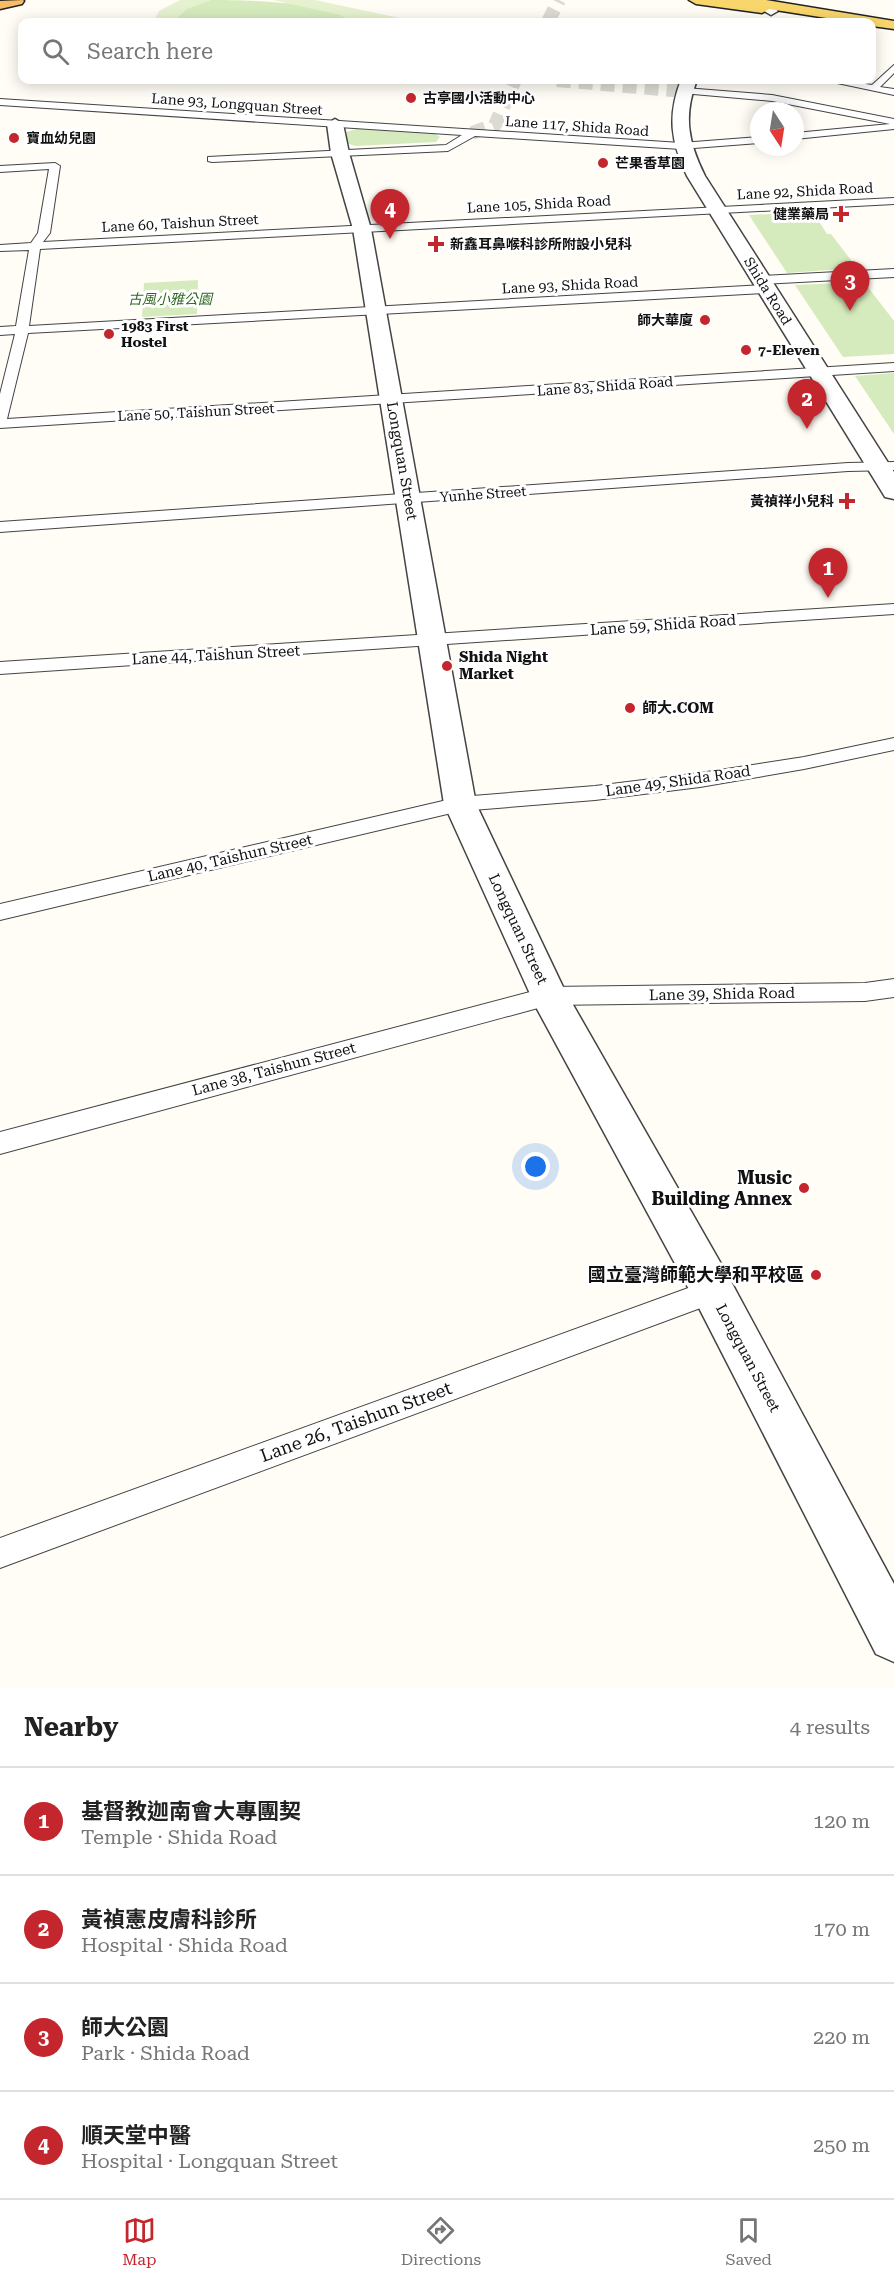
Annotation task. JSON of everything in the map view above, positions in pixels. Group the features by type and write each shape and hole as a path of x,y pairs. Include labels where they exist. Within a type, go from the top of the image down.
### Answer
{"highway":[{"path":"0,5 17,1"}],"main road":[{"path":"696,0 766,3 822,18"},
{"path":"740,0 862,18"},
{"path":"804,0 894,15"},
{"path":"876,20 894,23"},
{"path":"876,29 894,32"}],"street":[{"path":"757,18 766,3"},
{"name":"Shida Road","path":"687,85 679,123 681,146 717,210 819,372 886,467 894,492"},
{"name":"Longquan Street","path":"335,124 340,153 362,229 460,804 549,996 713,1291 894,1636"}],"lane":[{"path":"874,88 894,68"},
{"path":"851,84 894,92"},
{"path":"687,85 761,96 894,122"},
{"name":"Lane 93, Longquan Street","path":"0,102 472,133"},
{"path":"804,135 894,127"},
{"path":"212,159 448,148 472,133"},
{"name":"Lane 117, Shida Road","path":"472,133 681,146 750,141"},
{"path":"0,169 55,166 44,233 35,246 22,331 0,422"},
{"name":"Lane 92, Shida Road","path":"717,210 894,201"},
{"name":"Lane 105, Shida Road","path":"362,229 717,210"},
{"name":"Lane 60, Taishun Street","path":"0,248 362,229"},
{"name":"Lane 93, Shida Road","path":"0,331 376,312 764,285 894,273"},
{"name":"Lane 83, Shida Road","path":"391,401 894,367"},
{"name":"Lane 50, Taishun Street","path":"0,422 391,401"},
{"name":"Yunhe Street","path":"0,527 848,467 886,467"},
{"name":"Lane 59, Shida Road","path":"432,641 894,609"},
{"name":"Lane 44, Taishun Street","path":"0,668 432,641"},
{"name":"Lane 49, Shida Road","path":"460,804 595,793 700,780 804,763 894,744"},
{"name":"Lane 40, Taishun Street","path":"0,912 460,804"},
{"name":"Lane 39, Shida Road","path":"549,996 865,992 894,988"},
{"name":"Lane 38, Taishun Street","path":"0,1143 549,996"},
{"name":"Lane 26, Taishun Street","path":"0,1553 713,1291"}],"green space":[{"path":"180,0 211,0 187,9 177,18 155,18 159,11"},
{"path":"211,0 286,3 327,10 346,18 178,18 182,12 196,4"},
{"path":"273,0 315,0 399,18 345,18"},
{"path":"357,129 435,134 440,137 436,142 355,146 344,142 342,133"},
{"path":"813,212 827,234 831,234 857,268 787,273 749,215"},
{"name":"古風小雅公園","path":"198,280 197,314 142,317 144,283"},
{"path":"864,282 894,321 894,354 843,357 795,285"},
{"path":"894,373 894,434 855,376"}],"tunnel":[{"path":"550,18 559,0"},
{"path":"472,133 495,125 513,84"},
{"path":"604,84 685,91"}],"place":[{"name":"古亭國小活動中心","path":"411,98"},
{"name":"寶血幼兒園","path":"14,138"},
{"name":"芒果香草園","path":"603,163"},
{"name":"健業藥局","path":"841,214"},
{"name":"順天堂中醫","path":"390,239"},
{"name":"新鑫耳鼻喉科診所附設小兒科","path":"436,244"},
{"name":"師大公園","path":"850,311"},
{"name":"師大華廈","path":"705,320"},
{"name":"1983 First Hostel","path":"109,334"},
{"name":"7-Eleven","path":"746,350"},
{"name":"黃禎憲皮膚科診所","path":"807,429"},
{"name":"黃禎祥小兒科","path":"847,501"},
{"name":"基督教迦南會大專團契","path":"828,598"},
{"name":"Shida Night Market","path":"447,666"},
{"name":"師大.COM","path":"630,708"},
{"name":"Music Building Annex","path":"804,1188"},
{"name":"國立臺灣師範大學和平校區","path":"816,1275"}]}
